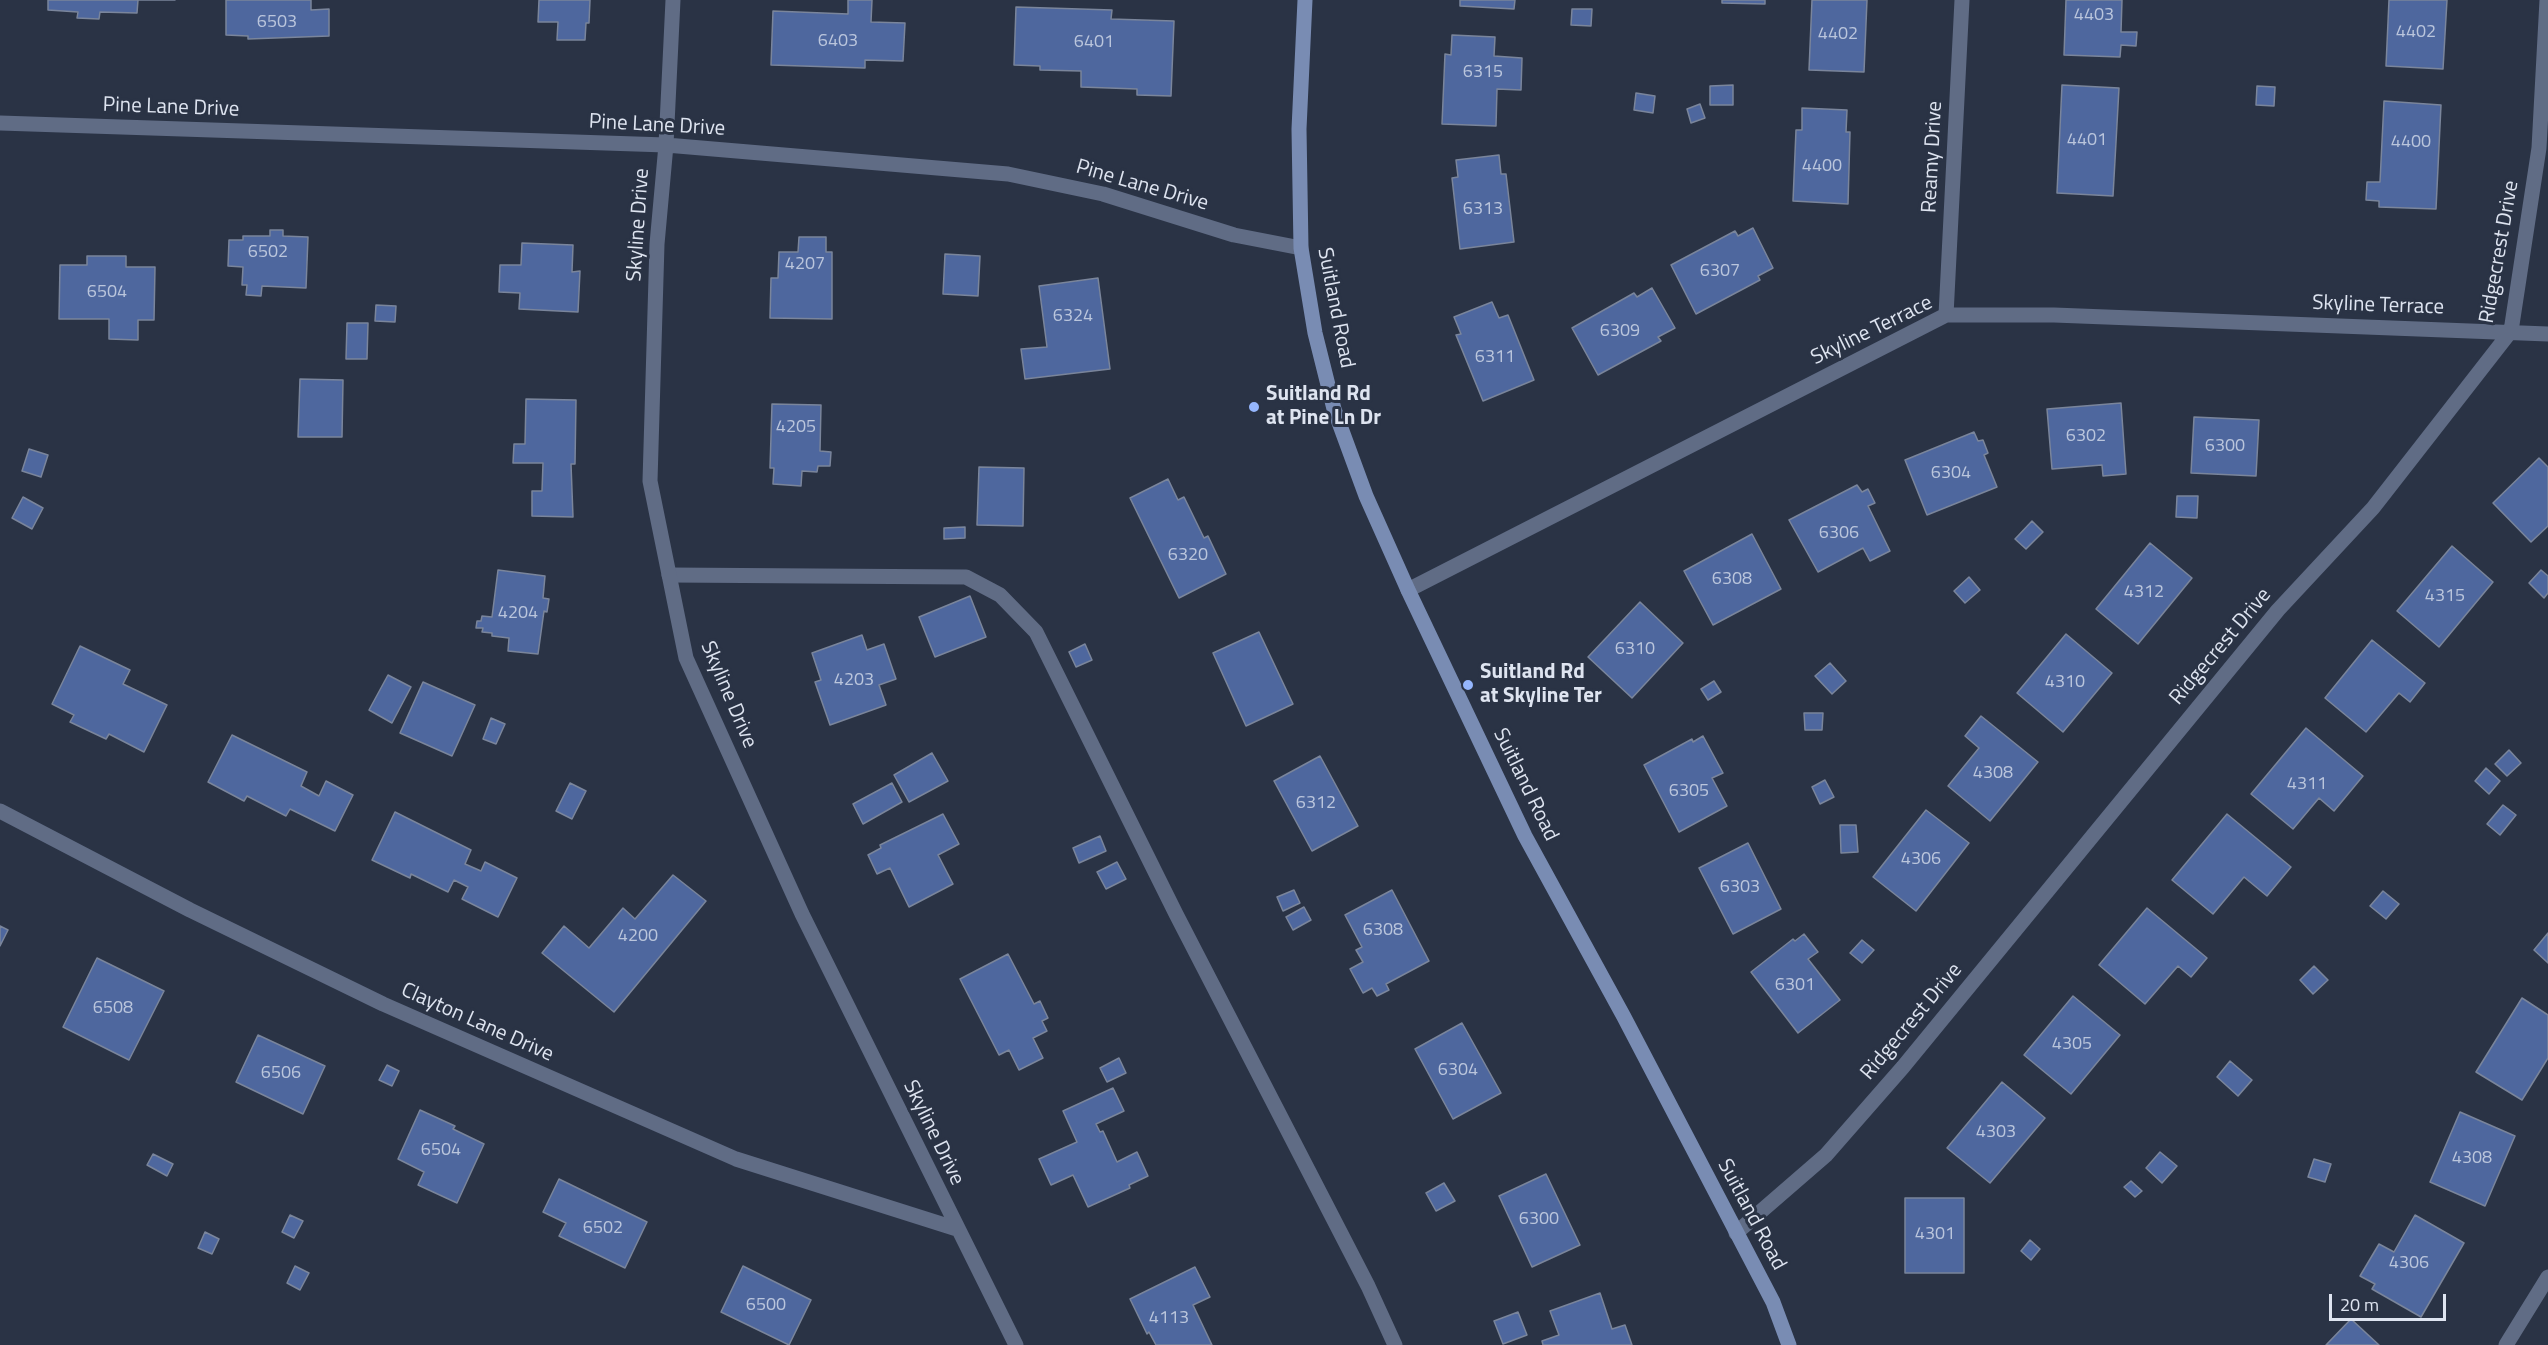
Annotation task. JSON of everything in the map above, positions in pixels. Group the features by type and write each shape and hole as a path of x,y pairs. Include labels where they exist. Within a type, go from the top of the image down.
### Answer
{"main road":[{"name":"Suitland Road","path":"1305,0 1299,129 1301,248 1315,333 1335,409 1366,496 1408,590 1526,836 1773,1302 1789,1345"}],"street":[{"name":"Skyline Drive","path":"673,0 666,145 657,244 650,481 686,658 802,914 1016,1345"},
{"name":"Reamy Drive","path":"1946,315 1962,0"},
{"name":"Ridgecrest Drive","path":"1736,1233 1826,1155 1903,1067 2278,610 2373,508 2511,331 2539,148 2547,0"},
{"name":"Pine Lane Drive","path":"0,123 666,145 1008,174 1103,194 1234,235 1301,248"},
{"name":"Skyline Terrace","path":"1408,590 1946,315 2054,315 2548,334"},
{"path":"669,575 966,577 1000,595 1036,632 1176,914 1368,1286 1395,1345"},
{"name":"Clayton Lane Drive","path":"0,811 190,910 372,999 736,1159 957,1229"},
{"path":"2506,1345 2548,1277"}],"building":[{"path":"48,0 138,0 137,13 100,12 99,19 77,18 78,12 48,10"},
{"path":"226,0 311,0 311,10 329,9 329,36 248,39 248,36 226,35"},
{"path":"539,0 590,0 589,23 586,23 585,40 557,40 558,22 538,22"},
{"path":"848,0 872,0 871,22 905,23 903,61 865,60 865,68 771,65 773,11 848,14"},
{"path":"1460,0 1515,0 1514,9 1460,6"},
{"path":"1722,0 1765,0 1765,4 1722,3"},
{"path":"1812,0 1867,0 1864,72 1809,70"},
{"path":"2066,0 2122,0 2121,32 2137,32 2136,46 2121,45 2120,57 2064,55"},
{"path":"2389,0 2447,0 2443,69 2386,66"},
{"path":"1016,7 1112,10 1111,19 1174,21 1171,96 1137,95 1137,89 1081,87 1081,71 1040,70 1040,66 1014,65"},
{"path":"1572,9 1592,9 1591,26 1571,25"},
{"path":"1452,35 1495,37 1494,56 1522,58 1521,90 1497,89 1496,126 1442,124 1445,54 1451,55"},
{"path":"1733,85 1733,105 1710,105 1710,86"},
{"path":"2062,85 2119,88 2113,196 2057,193"},
{"path":"2257,86 2275,87 2274,106 2256,105"},
{"path":"1636,93 1655,96 1653,113 1634,110"},
{"path":"2384,101 2441,105 2436,209 2379,207 2379,201 2366,200 2367,182 2380,182"},
{"path":"1700,104 1705,118 1691,123 1687,109"},
{"path":"1802,108 1847,110 1846,132 1850,132 1848,204 1793,201 1796,130 1802,130"},
{"path":"1499,155 1501,174 1506,174 1514,242 1460,249 1452,178 1458,177 1456,160"},
{"path":"1753,228 1773,268 1758,276 1760,280 1696,314 1671,265 1735,231 1738,236"},
{"path":"270,230 283,230 283,236 308,237 306,288 262,286 261,296 246,295 247,285 242,285 243,267 228,266 229,240 243,240 243,236 270,236"},
{"path":"799,237 826,237 826,252 832,252 832,319 770,318 771,278 778,278 779,252 798,252"},
{"path":"522,243 573,245 572,272 580,271 578,312 519,309 520,293 499,292 500,265 521,265"},
{"path":"945,254 980,256 978,296 943,294"},
{"path":"87,256 126,256 126,267 155,267 154,320 138,320 138,340 109,339 109,319 59,319 60,265 87,265"},
{"path":"1098,278 1110,369 1025,379 1021,349 1047,347 1039,286"},
{"path":"1652,288 1675,328 1658,337 1661,341 1598,375 1572,328 1634,293 1637,297"},
{"path":"1492,302 1499,318 1508,315 1534,380 1483,401 1456,335 1461,334 1454,317"},
{"path":"376,305 396,306 395,322 375,321"},
{"path":"347,323 368,323 367,359 346,359"},
{"path":"300,379 343,380 342,437 298,437"},
{"path":"526,399 576,400 575,464 571,464 573,517 532,516 532,491 542,491 543,463 513,463 514,444 525,444"},
{"path":"2121,403 2126,474 2103,476 2102,465 2052,469 2047,409"},
{"path":"772,404 821,405 820,451 831,452 830,466 818,466 817,472 802,471 801,486 773,484 774,468 770,468"},
{"path":"2194,417 2259,420 2256,476 2191,473"},
{"path":"1974,432 1978,441 1983,440 1988,453 1984,455 1997,487 1927,515 1905,460"},
{"path":"29,449 48,455 41,477 22,471"},
{"path":"2539,458 2548,467 2548,526 2531,542 2493,503"},
{"path":"979,467 1024,468 1023,526 977,525"},
{"path":"1168,479 1178,500 1184,497 1204,538 1208,536 1226,574 1179,598 1130,498"},
{"path":"1857,485 1862,492 1868,489 1875,503 1868,506 1890,551 1870,561 1863,548 1818,572 1789,520"},
{"path":"2177,496 2198,496 2197,518 2176,517"},
{"path":"23,497 43,508 32,529 12,518"},
{"path":"2032,521 2043,532 2026,549 2015,539"},
{"path":"965,527 965,538 944,539 944,528"},
{"path":"1752,534 1781,589 1713,625 1684,571"},
{"path":"2150,543 2192,578 2138,644 2096,609"},
{"path":"2452,546 2493,582 2439,647 2397,611"},
{"path":"498,570 545,576 543,598 549,599 547,612 544,611 538,654 508,651 509,638 492,636 492,633 482,632 483,628 476,628 477,621 481,621 482,616 492,617"},
{"path":"2541,570 2548,576 2548,593 2544,598 2529,583"},
{"path":"1969,577 1980,590 1965,603 1954,591"},
{"path":"970,596 986,637 935,657 919,617"},
{"path":"1640,602 1683,643 1632,698 1588,657"},
{"path":"1259,632 1293,704 1246,726 1213,653"},
{"path":"2066,634 2112,673 2063,732 2017,693"},
{"path":"862,635 867,650 884,644 896,679 879,685 886,705 830,725 815,682 821,680 812,653"},
{"path":"2372,640 2425,683 2410,702 2399,693 2366,732 2325,698"},
{"path":"1085,644 1092,660 1076,667 1069,652"},
{"path":"80,646 130,670 123,684 167,705 144,752 109,734 106,739 70,722 74,715 52,704"},
{"path":"1830,663 1846,681 1832,694 1815,676"},
{"path":"388,675 411,687 392,723 369,710"},
{"path":"1714,681 1721,692 1708,700 1701,689"},
{"path":"423,682 475,705 452,756 400,733"},
{"path":"1804,713 1823,713 1822,730 1805,730"},
{"path":"1981,716 2038,762 1990,821 1948,786 1979,748 1965,736"},
{"path":"491,718 505,724 496,744 483,739"},
{"path":"2306,728 2363,776 2334,811 2319,798 2293,829 2251,794"},
{"path":"232,735 307,772 301,786 319,796 326,781 353,795 335,831 290,809 286,816 247,796 244,801 208,782"},
{"path":"1703,736 1723,773 1712,778 1727,806 1679,832 1644,765 1692,739 1693,742"},
{"path":"2509,750 2521,763 2507,776 2495,764"},
{"path":"932,753 948,781 909,802 894,775"},
{"path":"1320,756 1358,826 1312,851 1274,781"},
{"path":"2486,768 2500,781 2489,794 2475,781"},
{"path":"1825,780 1834,797 1820,804 1812,787"},
{"path":"570,783 586,791 572,819 556,811"},
{"path":"892,783 902,802 863,824 853,804"},
{"path":"2503,805 2516,815 2500,835 2487,824"},
{"path":"1926,810 1969,843 1916,911 1873,877"},
{"path":"395,812 471,850 465,864 481,871 485,862 517,878 498,917 462,899 468,887 454,880 448,892 411,874 410,878 372,860"},
{"path":"943,814 959,844 938,855 953,884 909,907 890,868 877,874 868,855 881,848 880,845"},
{"path":"2227,814 2291,867 2267,896 2244,877 2213,914 2172,880"},
{"path":"1840,825 1856,825 1858,852 1841,853"},
{"path":"1100,836 1106,851 1079,863 1073,848"},
{"path":"1748,843 1781,909 1733,934 1699,868"},
{"path":"1117,862 1126,879 1106,889 1097,872"},
{"path":"673,875 706,901 614,1012 542,953 564,926 589,948 623,908 635,919"},
{"path":"1294,890 1300,903 1283,911 1277,897"},
{"path":"1392,890 1429,961 1386,984 1389,990 1377,996 1372,988 1363,993 1350,969 1363,962 1356,950 1362,947 1345,915"},
{"path":"2383,891 2399,904 2386,919 2370,906"},
{"path":"1304,907 1311,920 1293,930 1286,917"},
{"path":"2147,908 2207,958 2191,977 2178,966 2145,1004 2099,965"},
{"path":"0,926 8,930 0,946"},
{"path":"2548,933 2548,963 2534,950"},
{"path":"1804,934 1818,952 1808,959 1840,1000 1798,1033 1751,972 1793,939 1795,941"},
{"path":"1862,940 1874,950 1862,963 1850,953"},
{"path":"1008,954 1034,1004 1040,1001 1048,1018 1042,1021 1047,1031 1033,1038 1043,1058 1019,1070 1009,1050 999,1055 960,979"},
{"path":"97,958 164,991 129,1060 63,1027"},
{"path":"2314,966 2328,980 2313,994 2300,980"},
{"path":"2073,996 2120,1035 2071,1094 2024,1055"},
{"path":"2522,998 2548,1015 2548,1058 2522,1100 2476,1072"},
{"path":"1462,1023 1501,1093 1453,1119 1415,1049"},
{"path":"258,1035 325,1066 303,1114 236,1082"},
{"path":"1119,1058 1126,1073 1107,1082 1100,1068"},
{"path":"2230,1061 2252,1080 2238,1096 2217,1077"},
{"path":"387,1065 399,1071 392,1086 379,1080"},
{"path":"2002,1082 2045,1118 1990,1183 1947,1148"},
{"path":"1113,1088 1124,1111 1096,1124 1100,1132 1103,1131 1117,1162 1137,1152 1148,1176 1129,1185 1130,1188 1088,1207 1073,1175 1051,1185 1039,1159 1077,1142 1063,1111"},
{"path":"420,1110 455,1126 453,1129 484,1144 457,1203 418,1185 424,1172 398,1159"},
{"path":"2460,1112 2515,1136 2485,1206 2430,1182"},
{"path":"2160,1152 2177,1166 2162,1183 2146,1168"},
{"path":"153,1154 173,1164 167,1176 147,1165"},
{"path":"2314,1159 2331,1164 2325,1182 2308,1177"},
{"path":"1546,1174 1580,1245 1532,1267 1499,1196"},
{"path":"559,1179 647,1222 625,1268 559,1236 566,1223 543,1212"},
{"path":"2131,1181 2142,1191 2135,1197 2124,1187"},
{"path":"1444,1183 1455,1201 1436,1211 1426,1193"},
{"path":"1905,1198 1964,1198 1964,1273 1905,1273"},
{"path":"290,1215 303,1221 294,1238 282,1232"},
{"path":"2415,1215 2464,1243 2421,1317 2372,1289 2375,1284 2360,1276 2379,1244 2394,1252"},
{"path":"205,1232 219,1239 212,1254 198,1248"},
{"path":"2030,1240 2040,1249 2031,1260 2021,1251"},
{"path":"295,1266 309,1273 300,1290 287,1283"},
{"path":"743,1266 811,1300 789,1345 721,1312"},
{"path":"1195,1267 1210,1297 1193,1305 1212,1345 1156,1345 1149,1332 1147,1334 1130,1299"},
{"path":"1600,1293 1612,1329 1625,1325 1632,1345 1543,1345 1542,1341 1559,1335 1550,1311"},
{"path":"1518,1312 1527,1335 1503,1344 1494,1321"},
{"path":"2351,1319 2379,1345 2326,1345"}],"place":[{"name":"Suitland Rd at Pine Ln Dr","path":"1254,407"},
{"name":"Suitland Rd at Skyline Ter","path":"1468,685"}]}
